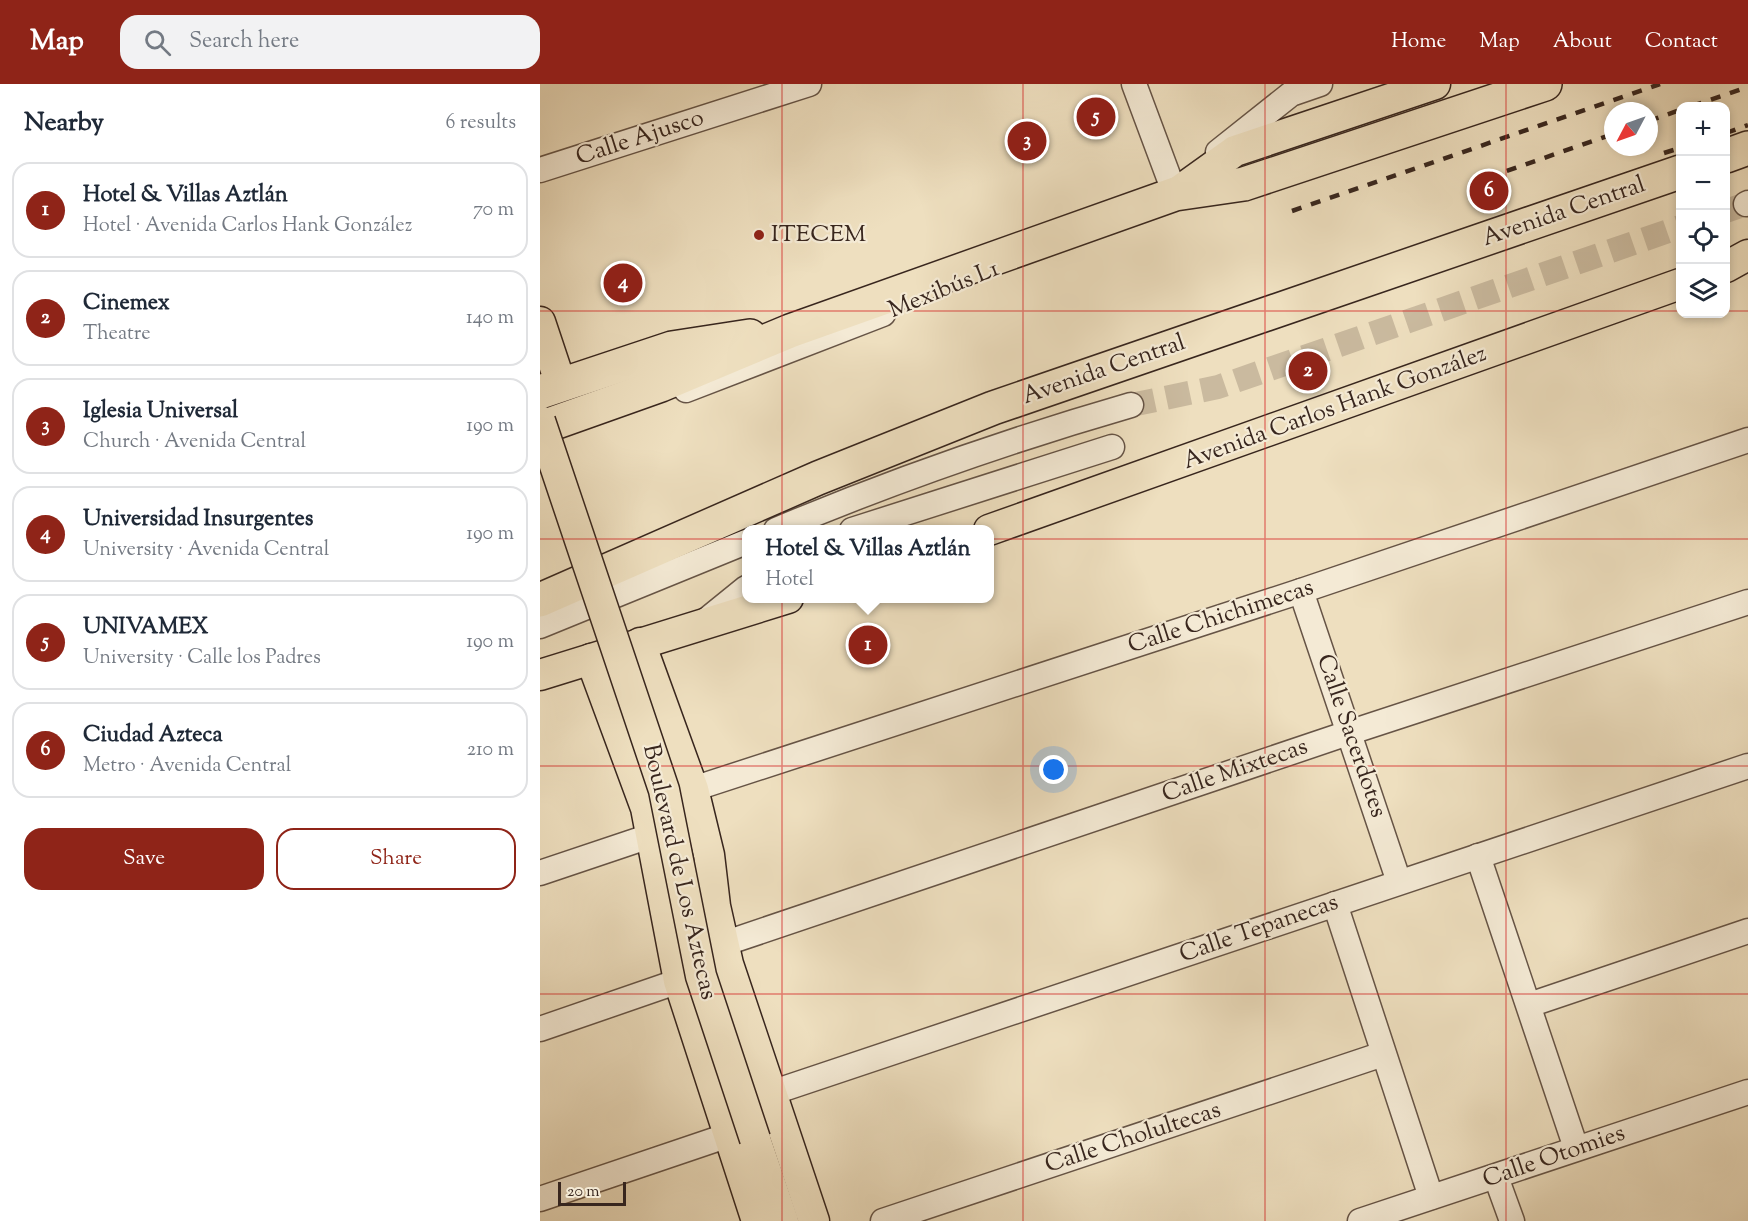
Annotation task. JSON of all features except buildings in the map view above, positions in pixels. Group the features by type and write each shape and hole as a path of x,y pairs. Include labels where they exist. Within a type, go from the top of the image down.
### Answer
{"highway":[{"path":"540,428 661,385 790,332 1104,219 1173,191 1244,184 1545,84"},
{"path":"1730,154 1748,148"},
{"name":"Avenida Central","path":"540,600 818,478 993,408 1676,173"},
{"path":"550,388 672,348 726,338 790,332"}],"main road":[{"path":"1173,191 1234,152 1435,84"},
{"path":"1730,264 1748,255"},
{"name":"Avenida Carlos Hank González","path":"994,529 1676,285"},
{"path":"540,322 550,388"},
{"name":"Boulevard de Los Aztecas","path":"540,421 664,790 701,976 742,1137 757,1221"},
{"path":"540,675 771,603"},
{"name":"Boulevard de Los Aztecas","path":"640,643 693,789 709,855 714,906 723,944 814,1221"},
{"name":"Boulevard de Los Aztecas","path":"591,659 646,808 653,834 679,981 742,1137 783,1221"},
{"path":"612,713 658,696"},
{"path":"623,742 670,725"}],"street":[{"name":"Calle Ajusco","path":"540,170 809,84"},
{"path":"1134,84 1173,191 1277,94 1291,94 1320,84"},
{"name":"Mexibús L1","path":"540,442 757,364 1010,264 1104,219"},
{"path":"788,525 858,495 993,446 1131,405"},
{"name":"Calle Chichimecas","path":"693,789 1300,591 1748,441"},
{"path":"868,525 1112,447"},
{"path":"540,626 742,544"},
{"name":"Calle Sacerdotes","path":"1300,591 1350,732 1399,882"},
{"path":"703,623 742,592"},
{"name":"Calle Mixtecas","path":"723,944 1350,732 1748,602"},
{"name":"Calle Tepanecas","path":"771,1094 1748,766"},
{"path":"540,873 653,834"},
{"path":"1478,856 1576,1148"},
{"path":"1335,904 1431,1197"},
{"path":"1529,1005 1748,931"},
{"path":"540,1029 679,981"},
{"name":"Calle Cholultecas","path":"883,1221 1383,1054"},
{"name":"Calle Otomies","path":"1360,1221 1748,1092"},
{"path":"540,1198 742,1137"},
{"path":"1496,1177 1512,1221"}],"tunnel":[{"path":"1729,210 1746,204"},
{"path":"1131,405 1218,387 1676,228"}],"railway":[{"path":"1292,211 1660,84"},
{"path":"1704,102 1748,87"},
{"path":"1658,118 1676,111"},
{"path":"1730,132 1748,125"},
{"path":"1469,184 1604,137"},
{"path":"1664,153 1676,149"}],"place":[{"name":"UNIVAMEX","path":"1096,117"},
{"name":"Iglesia Universal","path":"1027,141"},
{"name":"Ciudad Azteca","path":"1489,191"},
{"name":"ITECEM","path":"759,235"},
{"name":"Universidad Insurgentes","path":"623,283"},
{"name":"Cinemex","path":"1308,371"},
{"name":"Hotel & Villas Aztlán","path":"868,645"}]}
